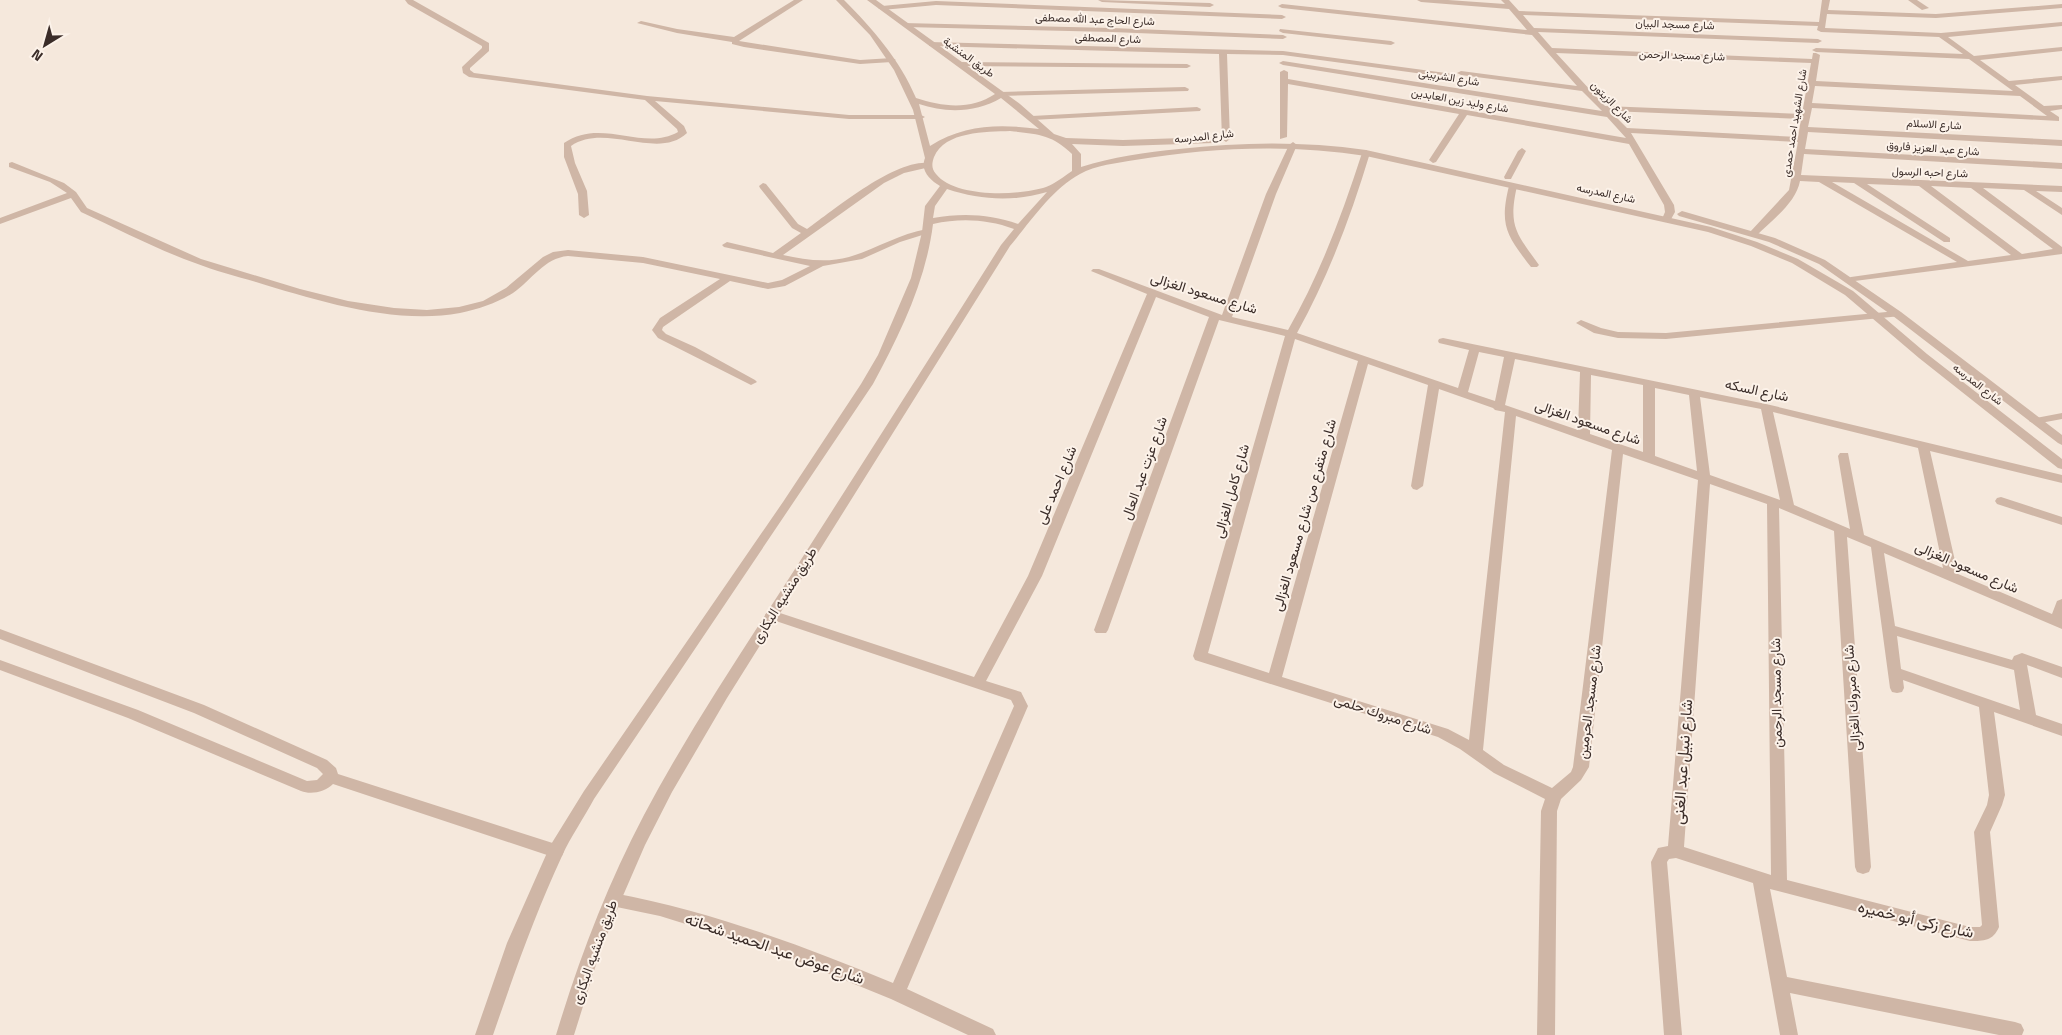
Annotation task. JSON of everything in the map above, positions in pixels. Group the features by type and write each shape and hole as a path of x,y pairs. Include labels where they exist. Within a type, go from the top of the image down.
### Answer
{"street":[{"path":"409,0 410,3 486,45 486,49 466,67 468,73 647,98 850,117 921,117"},
{"path":"641,23 676,31 736,40 799,0"},
{"path":"777,256 881,181 927,160 936,146 951,137 978,130 1024,129 1052,135 1065,141 1078,156 1079,164 1076,172 1058,186 1044,191 1010,196 975,194 946,185 930,172 927,160 921,117 892,60 865,25 840,0"},
{"name":"طريق المنشية","path":"872,0 1001,94 1052,135"},
{"path":"1102,0 1216,6"},
{"path":"1421,0 1513,10 1941,35 2062,24"},
{"name":"شارع الزيتون","path":"1505,0 1548,50 1625,130 1669,205 1669,216"},
{"name":"شارع الشهيد احمد حمدى","path":"1753,234 1787,200 1794,190 1804,140 1817,45 1826,0"},
{"path":"1912,0 1925,8"},
{"path":"882,8 936,3 1282,8"},
{"path":"1824,12 1936,16 2062,6"},
{"path":"1263,8 1282,8"},
{"path":"1282,8 1284,63 1283,137"},
{"name":"شارع مسجد البيان","path":"1282,8 1532,32 1817,45 1971,58 2062,49"},
{"path":"1936,16 1944,21"},
{"name":"شارع الحاج عبد الله مصطفى","path":"906,26 1283,34 1391,43"},
{"path":"1941,35 2059,121"},
{"path":"736,40 735,42 744,45 850,61 892,60"},
{"name":"شارع المصطفى","path":"932,44 1283,54 1584,89"},
{"name":"شارع مسجد الرحمن","path":"1548,50 1815,61"},
{"path":"1223,52 1226,139"},
{"name":"شارع الشربينى","path":"1284,63 1610,115"},
{"path":"959,64 1187,66"},
{"path":"2006,84 2062,78"},
{"name":"شارع وليد زين العابدين","path":"1284,81 1633,142"},
{"path":"1812,83 2020,94"},
{"path":"914,100 928,105 956,108 983,104 1001,94 1185,89"},
{"path":"584,215 582,190 567,148 569,142 579,137 593,135 665,140 676,138 683,133 681,128 647,98"},
{"path":"1809,105 2059,121"},
{"path":"2042,109 2062,107"},
{"path":"1603,108 1807,117"},
{"path":"1032,118 1197,109"},
{"path":"1433,160 1465,112"},
{"name":"شارع الاسلام","path":"1805,129 2062,142"},
{"path":"1625,130 1804,140"},
{"name":"شارع المدرسه","path":"1065,141 1143,143 1283,137 1342,142 1508,176 1669,216 1733,237 1795,261 1843,289 1923,356 2062,465"},
{"name":"شارع المدرسه","path":"1076,172 1118,160 1163,153 1238,145 1293,144 1366,153 1513,186 1753,234 1806,254 1851,280 2062,441"},
{"name":"شارع عزت عبد العال","path":"1101,630 1221,317 1293,144"},
{"path":"1508,176 1522,151"},
{"name":"شارع عبد العزيز فاروق","path":"1802,151 2062,166"},
{"name":"شارع كامل الغزالى","path":"1200,656 1291,334 1314,296 1330,261 1366,153"},
{"path":"12,165 45,178 73,194 77,203 84,210 191,258 296,291 348,304 394,311 427,313 459,310 487,303 510,290 546,259 556,254 568,253 643,260 758,285 777,285 793,279 820,264"},
{"name":"شارع احبه الرسول","path":"1797,178 2062,189"},
{"path":"1820,179 1965,263"},
{"path":"1856,180 1947,240"},
{"path":"1921,183 2019,256"},
{"path":"484,1035 516,943 556,851 608,764 781,513 867,384 883,355 908,302 916,278 930,206 946,185"},
{"path":"1973,185 2062,251"},
{"path":"762,186 795,226 808,233"},
{"name":"طريق منشيه البكارى","path":"565,1035 595,944 613,900 649,821 678,766 1019,228 1058,186"},
{"path":"1513,186 1507,207 1509,226 1513,237 1534,265"},
{"path":"2025,187 2062,212"},
{"path":"0,221 73,194"},
{"path":"727,245 820,264 847,261 954,217 976,217 996,220 1019,228"},
{"path":"1851,280 2062,251"},
{"name":"شارع مسعود الغزالى","path":"1096,272 1152,294 1221,317 1291,334 1788,507 2059,623"},
{"path":"728,278 664,320 657,330 662,336 692,349 751,382"},
{"name":"شارع احمد على","path":"978,683 1035,576 1152,294"},
{"path":"1581,323 1596,331 1658,336 1897,314"},
{"name":"شارع السكه","path":"1443,341 1766,407 2062,479"},
{"path":"1462,394 1475,348"},
{"path":"1475,752 1510,355"},
{"name":"شارع متفرع من شارع مسعود الغزالى","path":"1274,679 1364,359"},
{"path":"1584,436 1586,370"},
{"path":"1649,383 1649,458"},
{"path":"1417,486 1434,384"},
{"name":"شارع نبيل عبد الغنى","path":"1676,851 1704,477 1694,392"},
{"path":"1766,407 1788,507"},
{"path":"2035,421 2062,416"},
{"path":"1923,444 1952,578"},
{"name":"شارع مسجد الحرمين","path":"1554,796 1576,776 1581,766 1618,448"},
{"path":"1844,456 1858,537"},
{"path":"2001,501 2062,521"},
{"name":"شارع مسجد الرحمن","path":"1773,502 1779,885"},
{"name":"شارع مبروك الغزالى","path":"1840,529 1863,867"},
{"path":"1877,546 1897,688"},
{"path":"2059,623 2062,604"},
{"path":"772,615 1016,696 1020,706 897,993"},
{"path":"1889,629 2020,667"},
{"path":"0,634 198,709 322,764 331,772 330,777 320,786 306,787 133,714 41,678 0,665"},
{"name":"شارع مبروك حلمى","path":"1200,656 1443,732 1499,769 1554,796"},
{"path":"2029,718 2019,660 2022,658 2062,673"},
{"path":"1895,672 2062,730"},
{"name":"شارع زكى أبو خميره","path":"1676,851 1779,885 1970,934 1984,934 1991,927 1982,832 1984,822 1996,806 1997,795 1986,703"},
{"path":"330,777 556,851"},
{"path":"1546,1035 1549,811 1554,796"},
{"path":"1673,1035 1659,862 1664,853 1676,851"},
{"path":"1760,878 1789,1035"},
{"name":"شارع عوض عبد الحميد شحاته","path":"613,900 660,909 779,946 897,993 987,1035"},
{"path":"1779,983 2015,1030"}]}
